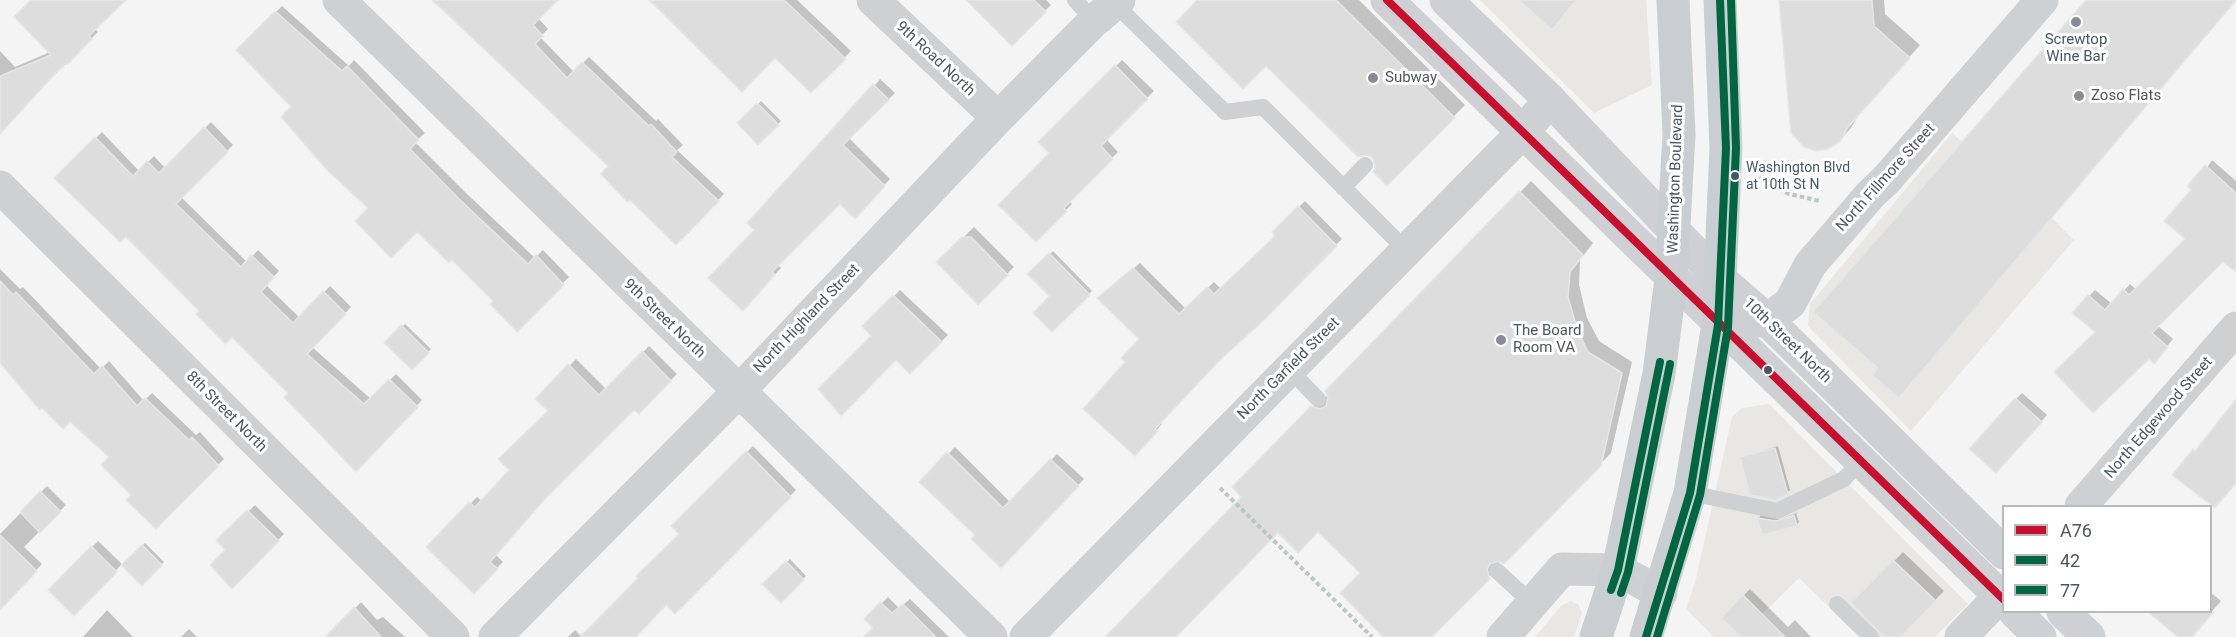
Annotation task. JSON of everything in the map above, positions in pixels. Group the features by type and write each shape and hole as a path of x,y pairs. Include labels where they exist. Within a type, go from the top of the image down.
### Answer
{"main road":[{"path":"1387,0 1718,325 2002,597"},
{"name":"10th Street North","path":"1446,0 1550,100 1721,280 1767,320 2002,551"},
{"name":"Washington Boulevard","path":"1596,637 1618,570 1659,374 1671,279 1679,134 1673,0"},
{"path":"1646,637 1690,494 1718,325 1726,148 1720,0"},
{"path":"2017,613 2040,637"},
{"path":"2064,613 2089,637"}],"street":[{"name":"9th Street North","path":"339,0 991,637"},
{"name":"9th Road North","path":"873,0 998,118"},
{"name":"North Fillmore Street","path":"1767,320 1790,303 1810,265 2042,0"},
{"name":"North Highland Street","path":"495,637 738,392 1101,6"},
{"name":"North Garfield Street","path":"1026,637 1522,133 1550,100"},
{"name":"8th Street North","path":"0,187 453,637"},
{"path":"1718,325 1767,320"},
{"name":"North Edgewood Street","path":"2083,505 2236,328"},
{"path":"1503,637 1562,569 1618,570 1661,593"},
{"path":"1961,637 2002,603"}],"lane":[{"path":"1101,6 1225,112 1263,107 1406,250"},
{"path":"1343,188 1365,165"},
{"path":"1289,369 1318,399"},
{"path":"1690,494 1777,511 1844,479 1861,461"},
{"path":"1497,571 1532,603"},
{"path":"1837,604 1871,637"}],"path":[{"path":"1759,178 1789,194 1820,201"},
{"path":"1221,488 1372,637"}],"shaded area":[{"path":"1480,0 1646,0 1652,85 1594,113"},
{"path":"1952,133 2052,218 2074,240 1911,431 1808,326 1810,304"},
{"path":"1769,404 1968,604 1935,637 1860,637 1799,578 1739,637 1714,637 1686,609 1696,579 1732,417 1742,408"},
{"path":"1570,601 1578,604 1582,613 1574,637 1535,637 1561,606"}],"building":[{"path":"31,0 126,0 89,36 92,39 68,64 64,64 0,134 0,76 51,55 14,17"},
{"path":"432,0 558,0 533,25 543,36 535,44 567,78 582,62 649,126 651,124 677,152 672,157 719,201 676,245 630,200 627,202 601,174 608,166"},
{"path":"649,0 784,0 846,59 811,93 775,58 742,92"},
{"path":"966,0 1034,0 1046,12 1012,46"},
{"path":"1197,0 1336,0 1455,118 1387,186 1373,172 1375,167 1373,158 1367,155 1358,157 1266,66 1243,89 1176,22"},
{"path":"1519,0 1576,0 1552,30"},
{"path":"1779,0 1872,0 1874,26 1910,58 1848,127 1840,142 1828,149 1816,151 1804,147 1791,133"},
{"path":"2086,0 2236,0 1899,398 1872,375 1878,368 1813,312"},
{"path":"275,11 342,71 347,66 419,140 410,149 459,199 528,264 536,255 564,285 517,332 490,304 493,301 452,260 449,263 417,232 391,258 355,221 368,208 328,171 281,117 291,107 236,50"},
{"path":"1115,65 1148,99 1101,146 1113,159 1064,208 1067,211 1036,242 998,205 1049,153 1038,142"},
{"path":"873,84 889,100 843,145 885,186 855,219 840,204 772,272 775,275 743,311 708,278 754,230 747,223"},
{"path":"757,103 779,125 758,145 737,123"},
{"path":"204,127 228,152 176,204 241,267 251,255 274,277 261,292 293,323 323,291 346,314 307,354 364,404 389,379 418,407 356,472 284,397 288,393 232,337 225,344 196,314 199,311 126,237 120,242 54,178 95,137 133,176 147,161 159,173"},
{"path":"2205,165 2236,193 2236,272 2223,262 2152,333 2168,347 2154,364 2149,359 2093,413 2054,372 2095,332 2072,313 2088,295 2105,310 2123,289 2129,295 2185,239 2164,221 2191,190 2187,186"},
{"path":"1519,191 1583,255 1570,272 1568,297 1577,329 1588,352 1622,373 1601,466 1504,564 1499,561 1490,564 1487,569 1490,579 1432,637 1383,637 1340,593 1360,573 1318,532 1298,553 1278,533 1176,637 1105,637 1241,497 1232,487 1311,406 1320,409 1326,406 1328,397 1325,391"},
{"path":"1298,206 1337,246 1261,323 1222,358 1155,429 1158,431 1135,456 1083,409 1125,362 1121,358 1139,339 1097,298 1133,268 1179,314 1207,287 1214,294 1275,236 1272,232"},
{"path":"962,237 971,237 1008,275 978,305 936,262"},
{"path":"1049,253 1090,295 1052,332 1033,313 1049,296 1027,274"},
{"path":"0,281 13,295 16,292 94,374 102,366 137,406 145,398 189,440 192,437 219,466 156,529 126,500 131,495 101,465 109,457 70,422 63,429 42,408 40,410 0,363"},
{"path":"893,295 942,342 910,374 896,360 841,416 818,389 871,336 862,326"},
{"path":"401,325 429,353 412,370 384,343"},
{"path":"642,351 671,381 639,414 634,410 544,500 490,562 498,569 474,594 426,547 469,502 475,507 509,470 498,459 548,411 535,399 568,364 599,395"},
{"path":"2015,398 2042,422 1996,473 1969,449"},
{"path":"2236,399 2236,483 2215,508 2172,475 2193,449 2195,451"},
{"path":"1775,448 1788,494 1776,500 1750,495 1740,457"},
{"path":"746,451 791,497 675,614 666,605 636,637 580,637 638,578 636,576 679,534 671,526"},
{"path":"947,452 1003,508 1050,459 1079,486 1001,568 971,539 975,535 919,482"},
{"path":"40,491 61,512 40,533 20,512"},
{"path":"247,510 279,541 232,589 210,565 225,550 216,540"},
{"path":"1794,515 1797,526 1762,535 1757,518 1776,521"},
{"path":"0,535 37,571 0,610"},
{"path":"142,545 162,565 142,586 121,565"},
{"path":"91,546 117,572 74,616 48,590"},
{"path":"1893,560 1936,601 1901,637 1884,637 1851,603"},
{"path":"786,561 804,580 781,603 762,584"},
{"path":"1743,595 1785,637 1741,637 1721,618"},
{"path":"880,602 892,613 903,604 936,637 863,637 873,628 864,619"},
{"path":"354,607 381,637 325,637"},
{"path":"2214,612 2192,637 2178,637 2149,613"}],"transit line":[{"name":"A76","path":"1387,0 2002,598"},
{"name":"42","path":"1646,637 1690,493 1718,325 1726,148 1720,0"},
{"name":"77","path":"1657,637 1700,495 1728,327 1736,148 1731,0"},
{"name":"42","path":"1611,590 1618,570 1660,362"},
{"name":"77","path":"1621,593 1628,572 1670,364"}],"place":[{"name":"Screwtop Wine Bar","path":"2076,22"},
{"name":"Subway","path":"1373,78"},
{"name":"Zoso Flats","path":"2079,96"},
{"name":"Washington Blvd at 10th St N","path":"1735,176"},
{"name":"The Board Room VA","path":"1501,340"}]}
